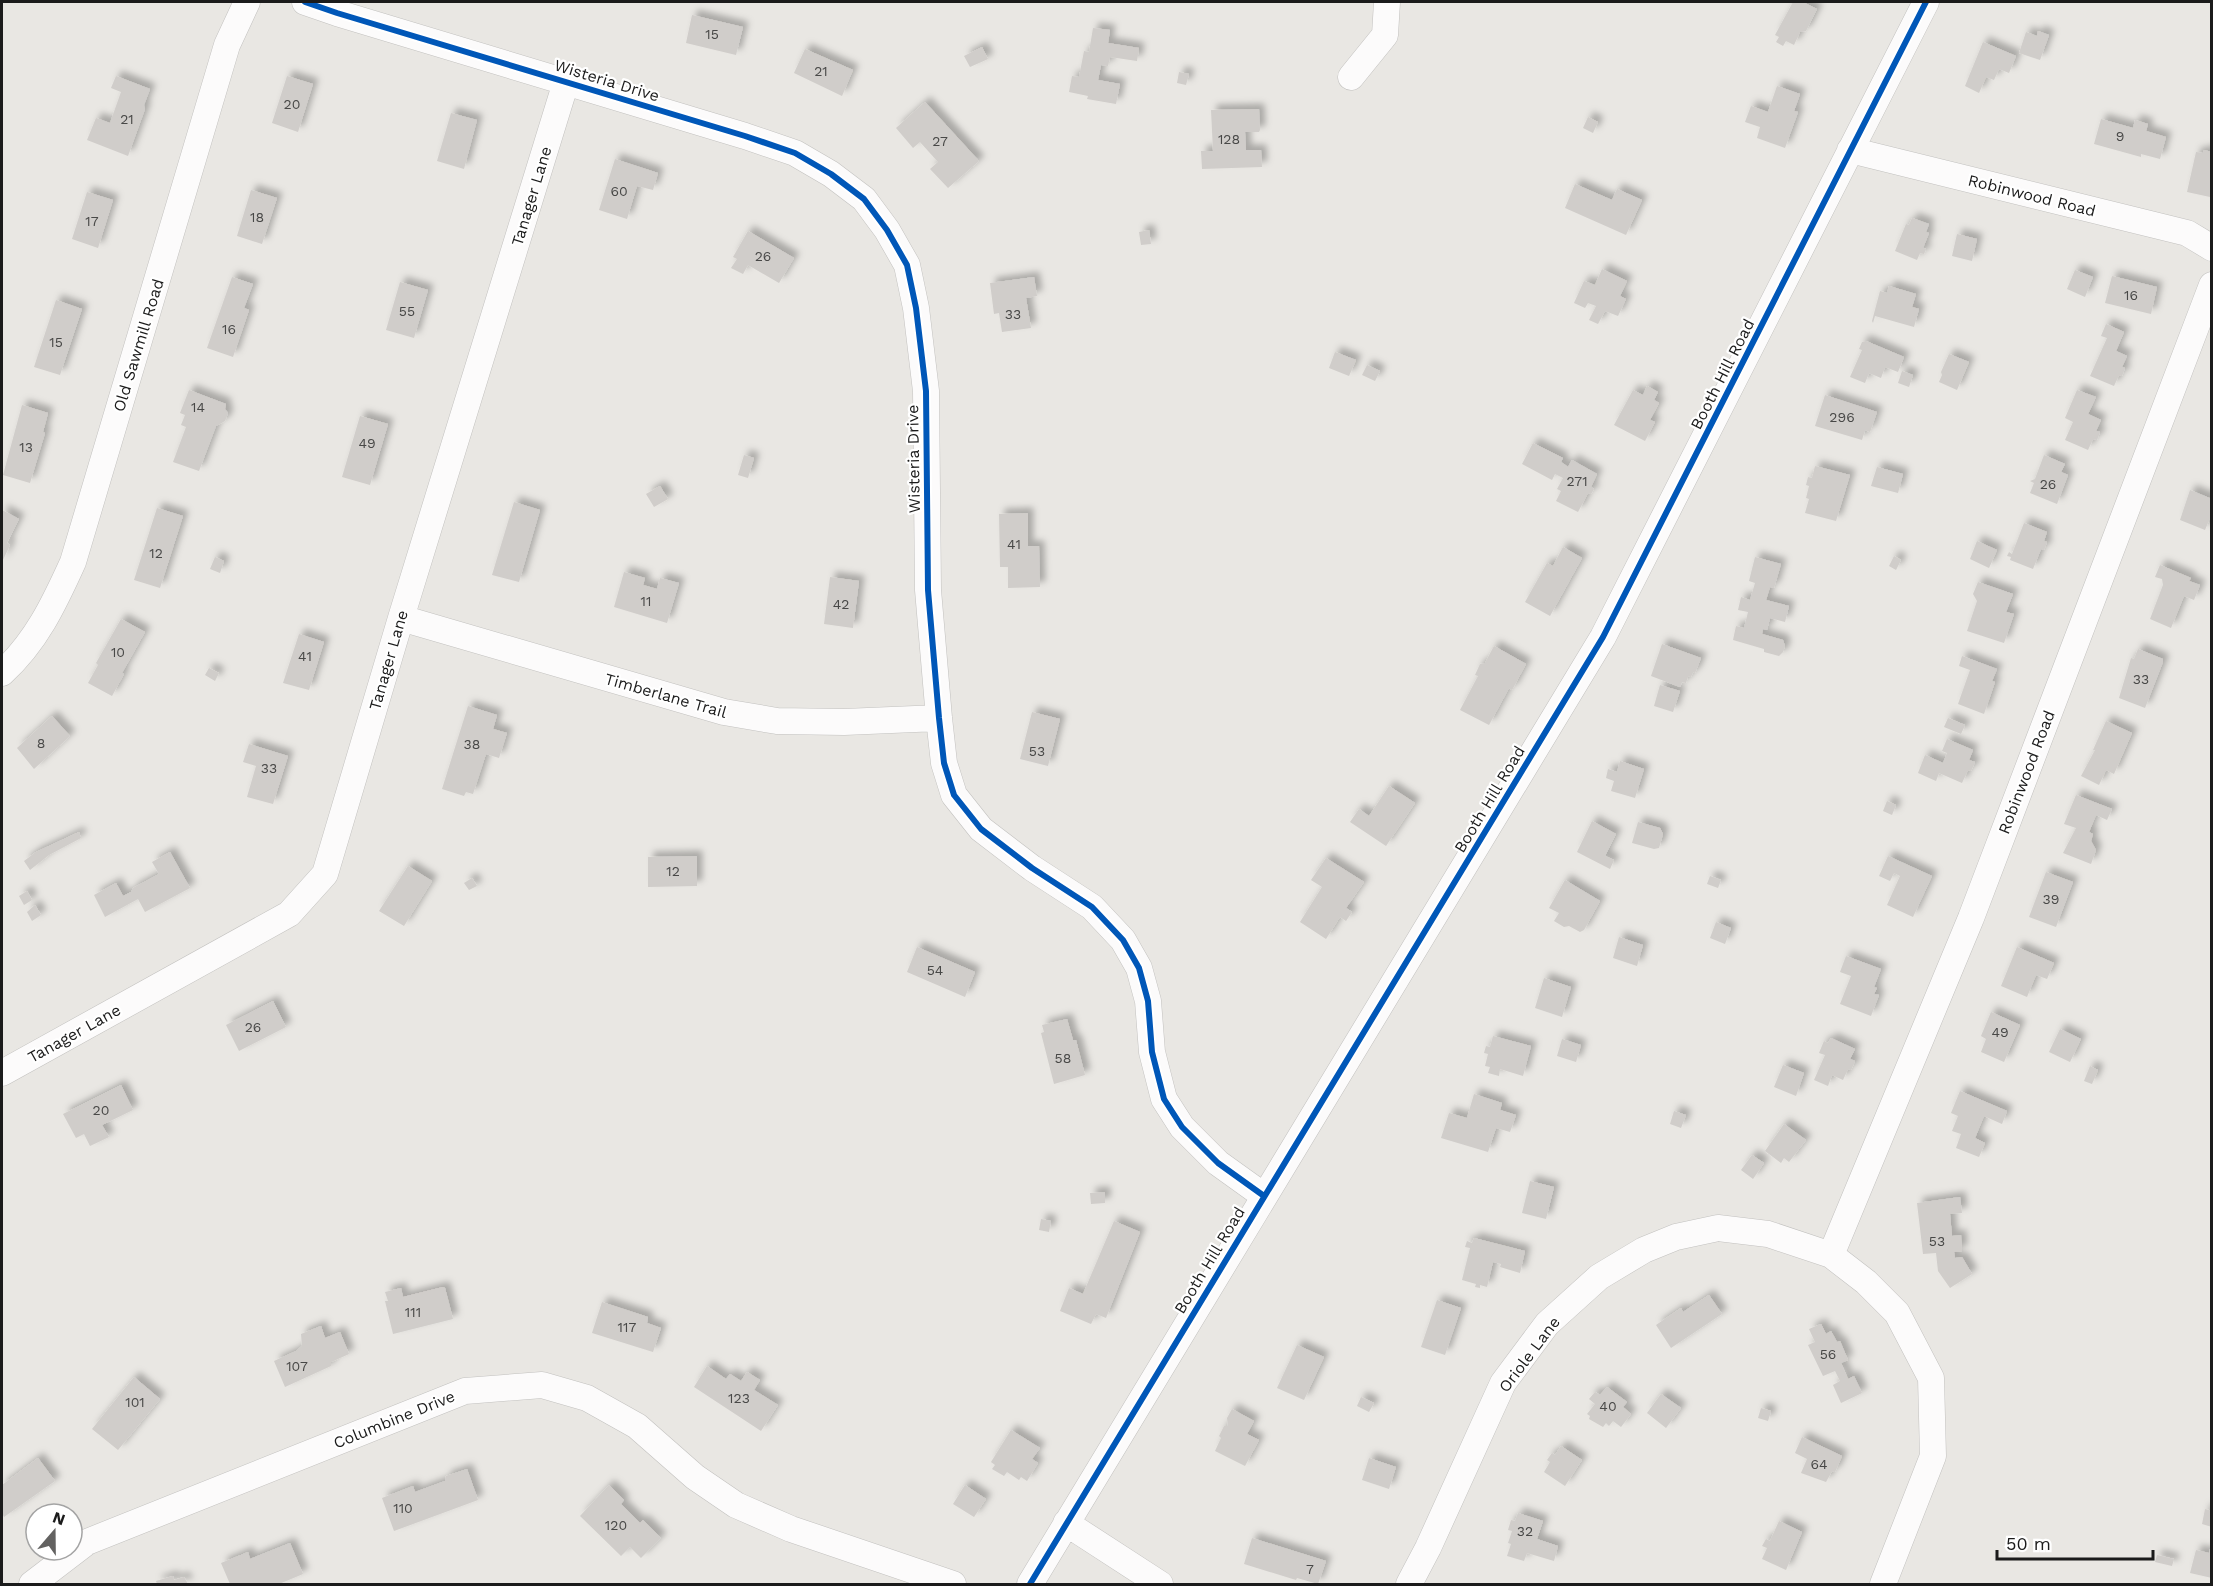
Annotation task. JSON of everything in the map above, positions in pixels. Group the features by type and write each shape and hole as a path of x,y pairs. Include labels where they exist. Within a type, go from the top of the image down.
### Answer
{"street":[{"name":"Old Sawmill Road","path":"2,674 15,661 44,621 73,562 227,45 247,2"},
{"name":"Wisteria Drive","path":"305,2 746,136 795,153 831,174 864,199 887,230 907,265 916,308 926,391 928,590 944,763 954,795 981,829 1032,868 1092,907 1124,940 1139,968 1148,1001 1152,1052 1164,1099 1182,1128 1218,1163 1264,1196"},
{"path":"1351,78 1385,35 1387,2"},
{"name":"Booth Hill Road","path":"1030,1584 1603,637 1926,2"},
{"name":"Tanager Lane","path":"2,1073 289,914 326,874 401,618 566,82"},
{"name":"Robinwood Road","path":"1850,150 2187,233 2211,248"},
{"name":"Robinwood Road","path":"1831,1255 1971,918 2211,285"},
{"name":"Timberlane Trail","path":"401,618 724,712 777,721 844,722 939,718"},
{"name":"Oriole Lane","path":"1408,1584 1428,1548 1503,1383 1547,1324 1599,1277 1644,1250 1676,1238 1718,1228 1768,1234 1831,1255 1866,1282 1897,1313 1931,1378 1933,1456 1883,1584"},
{"name":"Columbine Drive","path":"32,1584 87,1542 465,1391 542,1385 587,1398 636,1426 696,1478 736,1505 791,1529 953,1584"},
{"path":"1066,1523 1160,1584"}],"building":[{"path":"1793,2 1803,2 1817,9 1806,31 1800,32 1794,45 1786,41 1783,46 1776,42 1779,37 1775,35"},
{"path":"692,15 743,27 736,55 686,43"},
{"path":"1093,28 1110,30 1108,43 1139,48 1137,61 1110,57 1108,66 1101,65 1098,80 1120,84 1116,104 1087,99 1088,96 1069,92 1072,76 1079,77 1084,51 1089,52"},
{"path":"2038,31 2049,35 2040,60 2019,53 2026,32 2037,36"},
{"path":"1983,42 2016,56 2009,73 1999,69 1994,80 1986,77 1979,93 1965,86"},
{"path":"982,47 988,59 970,67 964,56"},
{"path":"805,49 853,70 842,96 794,73"},
{"path":"1179,72 1189,74 1186,85 1177,83"},
{"path":"116,76 150,89 128,156 87,140 96,118 110,123 121,92 111,88"},
{"path":"287,76 313,84 298,132 272,123"},
{"path":"1777,86 1800,94 1794,111 1798,112 1785,148 1757,138 1760,127 1745,122 1751,106 1768,112"},
{"path":"925,102 979,161 948,188 930,169 938,162 920,142 913,148 896,128"},
{"path":"1259,109 1259,132 1245,132 1246,150 1261,150 1262,167 1202,169 1201,151 1213,151 1211,110"},
{"path":"451,113 477,120 464,169 437,161"},
{"path":"1588,117 1598,122 1593,133 1583,128"},
{"path":"2101,119 2133,128 2135,120 2148,124 2146,131 2166,137 2160,159 2141,154 2141,157 2094,144"},
{"path":"2204,150 2212,152 2210,197 2187,192 2196,152 2203,153"},
{"path":"615,159 658,173 653,190 637,186 627,219 599,210"},
{"path":"1575,184 1612,200 1617,189 1642,200 1626,235 1565,208"},
{"path":"251,190 277,198 262,244 237,236"},
{"path":"87,192 113,200 98,248 72,239"},
{"path":"1912,218 1929,224 1926,232 1929,233 1923,248 1926,249 1924,254 1920,253 1917,260 1895,251 1906,224 1909,225"},
{"path":"1149,230 1151,244 1141,245 1139,232"},
{"path":"748,231 794,258 779,283 748,265 743,274 731,268 737,259 733,257"},
{"path":"1957,234 1977,239 1972,261 1952,256"},
{"path":"1602,269 1627,281 1620,296 1626,299 1618,316 1605,311 1598,324 1589,320 1596,306 1588,303 1585,308 1574,303 1584,281 1595,285"},
{"path":"2075,270 2093,277 2085,297 2067,289"},
{"path":"2112,276 2157,287 2151,314 2105,303"},
{"path":"232,277 253,284 244,308 249,310 233,357 207,348"},
{"path":"1034,277 1037,296 1026,298 1031,328 1002,332 999,313 994,314 990,283"},
{"path":"400,282 428,290 414,338 386,330"},
{"path":"1889,286 1916,294 1912,307 1919,309 1914,327 1875,316 1873,323 1880,291 1887,293"},
{"path":"56,300 82,309 60,375 34,367"},
{"path":"2106,324 2124,332 2116,351 2127,356 2122,367 2125,368 2114,386 2090,376 2107,338 2101,336"},
{"path":"1866,341 1904,357 1898,372 1885,367 1881,378 1869,373 1865,383 1850,377 1862,350 1859,349 1862,342"},
{"path":"1335,352 1356,360 1349,376 1329,368"},
{"path":"1949,354 1969,362 1957,390 1939,382"},
{"path":"1367,365 1380,371 1375,381 1362,375"},
{"path":"1902,371 1913,375 1909,387 1898,383"},
{"path":"1647,386 1658,392 1654,400 1659,403 1650,420 1655,422 1645,441 1614,425 1633,390 1643,395"},
{"path":"189,390 226,404 225,409 228,413 225,421 216,426 199,471 173,462 186,427 181,425 185,415 180,413"},
{"path":"2077,390 2096,397 2088,414 2101,420 2096,431 2100,432 2097,440 2093,439 2088,450 2065,440 2073,422 2065,418"},
{"path":"1825,395 1877,412 1870,432 1865,430 1862,440 1815,426"},
{"path":"22,405 48,413 43,432 45,433 30,483 3,475"},
{"path":"360,416 388,424 370,485 342,477"},
{"path":"1533,443 1563,458 1561,462 1568,467 1572,460 1597,474 1591,487 1594,489 1591,494 1588,493 1578,512 1556,501 1561,491 1557,489 1563,478 1555,474 1552,480 1522,464"},
{"path":"744,455 754,458 748,478 738,475"},
{"path":"2044,455 2065,464 2061,472 2068,475 2057,504 2030,493 2034,483 2030,481 2035,479"},
{"path":"1815,466 1850,475 1836,521 1805,513 1809,499 1806,498 1809,486 1806,485 1808,477 1812,478"},
{"path":"1877,467 1903,474 1898,493 1871,486"},
{"path":"660,486 668,499 654,507 646,494"},
{"path":"2190,490 2212,499 2212,513 2205,530 2180,520"},
{"path":"514,502 540,510 519,582 492,575"},
{"path":"157,508 183,516 160,588 134,580"},
{"path":"2,510 19,519 7,543 10,545 2,562"},
{"path":"1028,513 1028,546 1039,546 1040,587 1008,588 1008,567 1000,567 999,514"},
{"path":"2024,523 2047,532 2044,550 2041,549 2033,569 2010,560 2011,557 2007,556 2009,552 2012,554"},
{"path":"1977,541 1997,550 1989,568 1970,559"},
{"path":"1563,547 1582,558 1550,616 1525,602 1547,563 1553,566"},
{"path":"1894,556 1901,560 1896,570 1889,566"},
{"path":"215,557 224,561 220,573 210,569"},
{"path":"1755,557 1781,564 1774,588 1770,587 1766,600 1789,606 1785,622 1770,618 1767,630 1763,629 1762,634 1783,640 1785,646 1779,656 1733,640 1736,626 1744,628 1748,612 1738,610 1741,597 1750,600 1755,583 1749,581"},
{"path":"2160,565 2191,578 2189,581 2200,585 2194,600 2184,596 2171,628 2150,619 2163,585 2162,579 2155,577"},
{"path":"624,572 645,578 643,585 657,589 660,578 679,583 667,623 614,607"},
{"path":"830,577 859,581 853,628 824,624"},
{"path":"1978,582 2013,594 2006,612 2014,614 2004,643 1967,631 1977,601 1973,594"},
{"path":"121,619 145,632 112,696 88,683 98,665 96,663"},
{"path":"299,634 324,642 309,690 283,683"},
{"path":"1662,644 1701,658 1695,673 1693,672 1691,677 1688,676 1686,683 1682,682 1680,687 1651,676"},
{"path":"1494,646 1526,664 1512,690 1509,688 1489,725 1460,710 1478,676 1475,675 1480,664 1485,663"},
{"path":"2138,649 2163,659 2145,708 2119,698 2131,658 2134,659"},
{"path":"1962,656 1997,669 1984,714 1958,704 1970,670 1959,666"},
{"path":"209,668 219,673 215,681 205,675"},
{"path":"1660,685 1680,691 1673,712 1654,706"},
{"path":"468,706 497,715 493,729 507,733 499,758 486,754 473,794 466,792 464,796 442,789"},
{"path":"1032,712 1060,719 1048,766 1020,759"},
{"path":"52,716 70,736 34,769 17,748"},
{"path":"1948,718 1965,725 1961,734 1944,727"},
{"path":"2106,721 2132,733 2114,774 2106,770 2099,785 2081,776 2095,750 2093,750"},
{"path":"1947,739 1973,750 1969,760 1975,762 1962,783 1939,773 1936,781 1918,773 1925,755 1943,763 1947,753 1942,751"},
{"path":"249,744 288,756 273,804 247,797 256,766 243,762"},
{"path":"1620,761 1644,769 1635,798 1611,791 1614,781 1606,778 1608,769 1617,772"},
{"path":"1389,786 1415,803 1386,846 1350,822 1359,809 1369,816"},
{"path":"2076,795 2112,809 2107,820 2096,815 2089,832 2093,834 2091,841 2096,850 2091,864 2063,853 2076,828 2064,824"},
{"path":"1887,801 1896,805 1892,815 1883,811"},
{"path":"1592,821 1616,834 1605,856 1614,860 1610,869 1577,852"},
{"path":"1638,822 1660,828 1663,834 1659,848 1654,849 1632,843"},
{"path":"79,832 81,838 49,855 30,870 24,861 36,852"},
{"path":"170,852 190,888 145,912 138,899 105,917 94,895 116,883 123,896 131,892 133,888 159,874 152,862"},
{"path":"697,856 697,886 648,887 648,857"},
{"path":"1888,856 1932,876 1913,917 1887,905 1900,876 1894,873 1890,881 1879,876"},
{"path":"1326,858 1364,882 1346,908 1352,912 1346,921 1340,917 1326,939 1300,922 1322,887 1311,880"},
{"path":"408,866 432,881 404,926 379,911"},
{"path":"2046,872 2073,882 2056,927 2029,917"},
{"path":"1710,876 1721,880 1718,888 1707,884"},
{"path":"472,878 477,886 469,890 464,883"},
{"path":"1565,880 1600,901 1584,930 1580,932 1554,921 1559,913 1549,908"},
{"path":"27,891 32,900 24,905 19,896"},
{"path":"35,905 41,915 32,921 27,912"},
{"path":"1716,922 1731,928 1725,944 1710,938"},
{"path":"1619,937 1643,945 1637,966 1613,958"},
{"path":"917,947 975,972 965,997 907,972"},
{"path":"2017,947 2054,963 2047,979 2036,975 2027,997 2001,986"},
{"path":"1846,956 1881,969 1874,987 1877,988 1874,994 1879,995 1871,1016 1840,1004 1851,976 1840,972"},
{"path":"1544,978 1571,987 1562,1017 1535,1008"},
{"path":"273,1001 286,1027 239,1051 226,1025"},
{"path":"1991,1012 2020,1025 2004,1062 1981,1052 1986,1039 1981,1036"},
{"path":"1067,1019 1073,1040 1076,1040 1085,1075 1054,1084 1041,1033 1044,1032 1042,1025"},
{"path":"2060,1029 2081,1039 2070,1062 2049,1052"},
{"path":"1493,1036 1531,1046 1523,1076 1500,1069 1499,1076 1488,1073 1490,1067 1485,1066 1488,1054 1484,1053 1486,1046 1490,1047"},
{"path":"1831,1038 1855,1049 1850,1059 1855,1061 1843,1080 1832,1075 1828,1086 1814,1080 1825,1055 1819,1053 1824,1041 1828,1043"},
{"path":"1562,1039 1581,1045 1576,1062 1557,1056"},
{"path":"1783,1065 1804,1073 1796,1096 1774,1087"},
{"path":"2090,1066 2098,1070 2092,1084 2084,1081"},
{"path":"121,1085 133,1110 102,1125 109,1137 90,1146 84,1134 76,1138 63,1114"},
{"path":"1960,1091 2007,1111 2002,1124 1984,1116 1975,1138 1985,1143 1979,1157 1956,1148 1961,1134 1952,1131 1958,1116 1951,1113"},
{"path":"1474,1094 1502,1103 1500,1110 1516,1115 1510,1132 1496,1128 1488,1152 1441,1138 1449,1113 1467,1118"},
{"path":"1674,1111 1686,1115 1681,1128 1670,1124"},
{"path":"1784,1124 1806,1140 1789,1162 1784,1158 1781,1163 1765,1151"},
{"path":"1752,1155 1764,1163 1753,1179 1741,1170"},
{"path":"1530,1181 1554,1187 1546,1219 1522,1213"},
{"path":"1105,1192 1105,1203 1091,1204 1090,1193"},
{"path":"1960,1197 1962,1213 1950,1214 1952,1236 1961,1235 1962,1251 1954,1252 1955,1258 1962,1257 1972,1274 1950,1288 1938,1271 1936,1253 1923,1254 1917,1203"},
{"path":"1041,1219 1051,1221 1049,1232 1039,1230"},
{"path":"1114,1221 1140,1232 1106,1318 1096,1314 1091,1324 1060,1311 1069,1288 1083,1294"},
{"path":"1474,1238 1525,1251 1520,1273 1500,1267 1501,1264 1493,1262 1487,1287 1480,1285 1480,1288 1475,1287 1476,1284 1462,1280 1470,1248 1465,1247 1467,1241 1472,1243"},
{"path":"443,1287 453,1319 393,1334 385,1292 401,1288 403,1297"},
{"path":"1709,1295 1722,1314 1671,1348 1656,1325 1681,1308 1683,1312"},
{"path":"1437,1300 1461,1308 1445,1355 1421,1347"},
{"path":"602,1302 648,1317 647,1323 661,1328 653,1352 592,1333"},
{"path":"1821,1324 1826,1334 1831,1331 1837,1342 1840,1341 1848,1360 1841,1363 1848,1379 1854,1376 1862,1393 1841,1403 1833,1385 1840,1381 1835,1371 1823,1376 1808,1345 1815,1342 1809,1329"},
{"path":"321,1326 325,1338 340,1332 349,1354 331,1362 331,1366 285,1387 274,1361 302,1346 301,1334"},
{"path":"1297,1345 1324,1357 1304,1400 1277,1388"},
{"path":"707,1366 726,1379 730,1374 741,1381 747,1372 760,1380 754,1390 778,1405 761,1431 694,1387"},
{"path":"134,1377 160,1399 118,1450 92,1429"},
{"path":"1607,1387 1627,1402 1623,1407 1631,1414 1621,1427 1613,1421 1609,1426 1606,1423 1603,1427 1589,1419 1590,1416 1587,1414 1595,1404 1589,1399 1595,1392 1600,1395"},
{"path":"1661,1394 1681,1408 1666,1428 1647,1413"},
{"path":"1361,1397 1374,1403 1369,1412 1357,1406"},
{"path":"1761,1408 1771,1411 1768,1421 1758,1418"},
{"path":"1232,1409 1254,1421 1247,1434 1259,1440 1245,1466 1215,1451 1224,1426 1228,1426 1227,1418"},
{"path":"1011,1430 1040,1448 1032,1459 1038,1463 1027,1481 1021,1477 1019,1480 1007,1472 1004,1476 992,1469 995,1465 991,1462"},
{"path":"1802,1437 1842,1456 1835,1472 1832,1471 1826,1482 1801,1473 1807,1459 1795,1453"},
{"path":"1561,1446 1582,1460 1565,1486 1544,1472 1550,1462 1547,1460 1552,1453 1555,1455"},
{"path":"38,1458 55,1481 4,1517 2,1485"},
{"path":"1369,1458 1396,1467 1389,1489 1362,1480"},
{"path":"467,1469 478,1500 394,1531 382,1498 413,1486 415,1492 445,1481 446,1476"},
{"path":"609,1485 624,1500 621,1504 640,1523 643,1520 661,1538 641,1558 630,1547 621,1556 580,1516"},
{"path":"965,1485 986,1499 974,1517 953,1504"},
{"path":"2205,1509 2212,1511 2212,1527 2202,1524"},
{"path":"1518,1513 1543,1521 1537,1539 1558,1546 1554,1561 1527,1553 1524,1561 1507,1556 1512,1531 1508,1530 1511,1520 1515,1521"},
{"path":"1779,1521 1802,1532 1786,1570 1762,1559 1767,1548 1762,1546 1766,1539 1770,1541"},
{"path":"1252,1538 1326,1561 1318,1584 1297,1578 1296,1580 1244,1564"},
{"path":"290,1543 303,1574 279,1584 230,1584 221,1563 248,1552 250,1559"},
{"path":"2211,1545 2212,1578 2190,1573 2196,1550 2209,1553"},
{"path":"2157,1555 2174,1559 2172,1566 2155,1562"},
{"path":"173,1576 174,1580 184,1577 188,1584 157,1584 156,1581"}],"cycle path":[{"path":"305,2 795,153 831,174 864,199 887,230 907,265 916,308 926,391 928,590 944,763 954,795 981,829 1032,868 1092,907 1123,940 1139,968 1148,1001 1152,1052 1164,1099 1182,1127 1218,1163 1264,1196"},
{"path":"1030,1584 1603,637 1926,2"}]}
